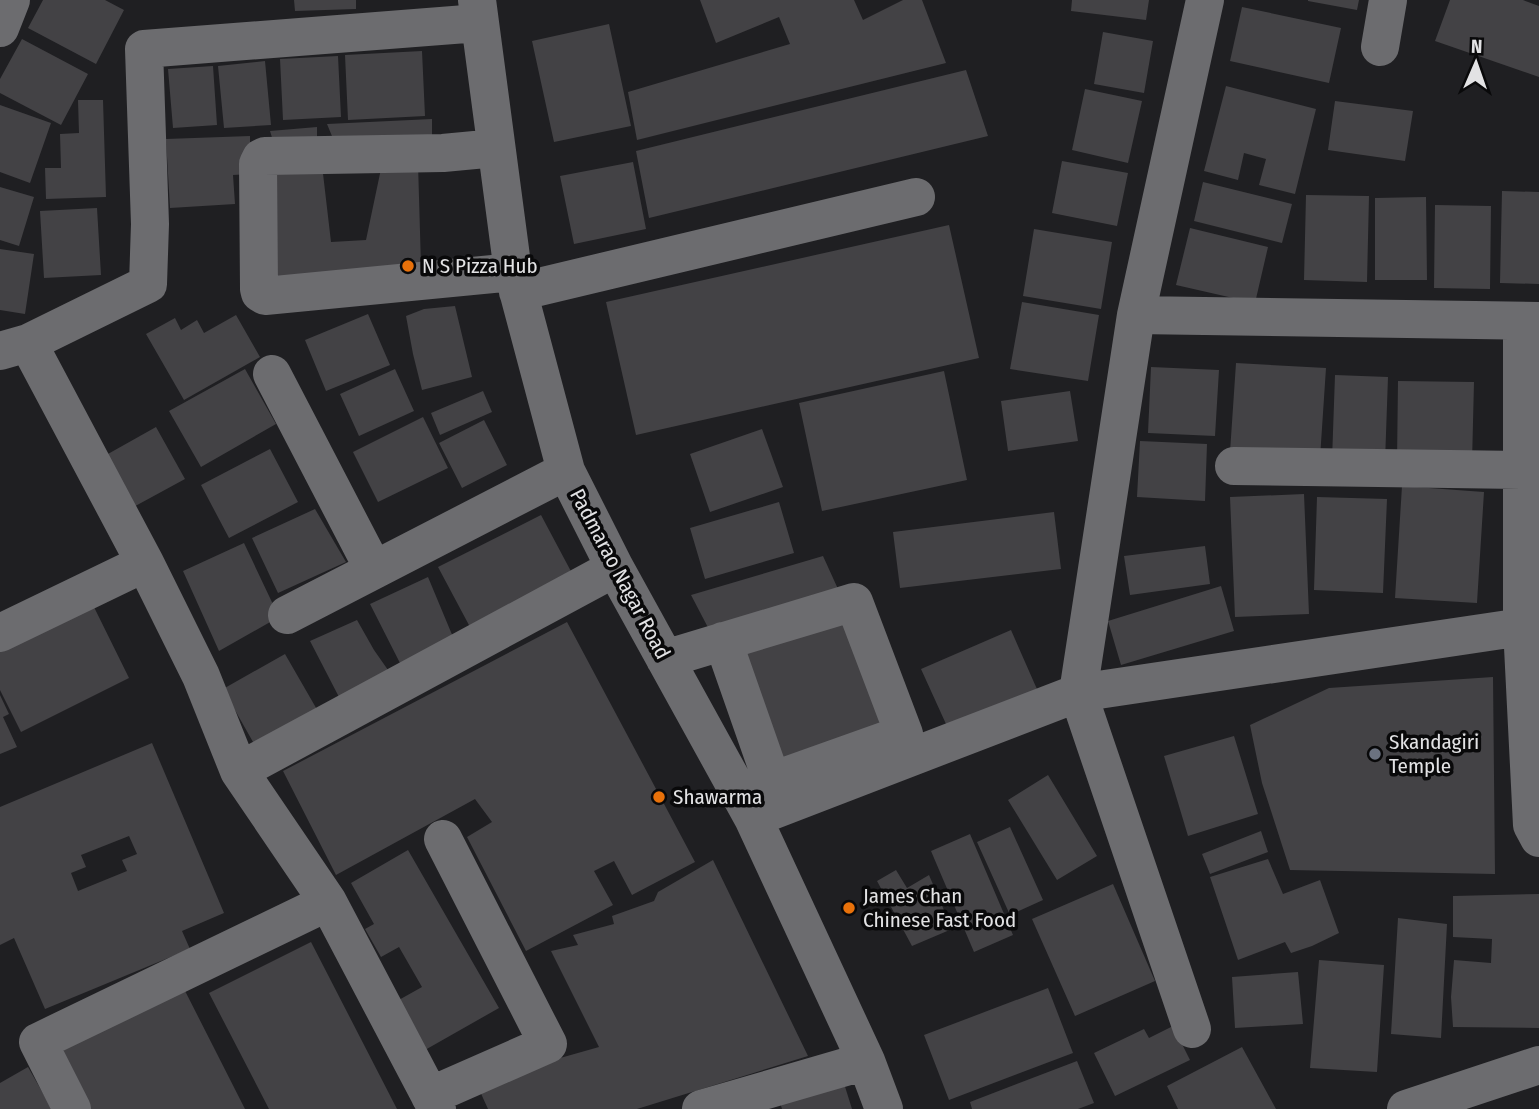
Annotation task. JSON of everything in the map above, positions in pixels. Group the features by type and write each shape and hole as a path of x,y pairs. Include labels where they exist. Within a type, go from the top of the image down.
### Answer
{"street":[{"path":"0,27 12,0"},
{"path":"1192,1029 1078,694 1136,315 1205,0"},
{"path":"1380,47 1388,0"},
{"path":"443,839 548,1044 434,1103 328,902 239,771 201,676 145,564 14,347 148,284 144,49 478,12"},
{"name":"Padmarao Nagar Road","path":"478,12 516,282 566,471 615,568 753,818 866,1061 884,1109"},
{"path":"496,148 443,153 261,158 258,164 260,293 265,296 516,282 916,197"},
{"path":"1136,315 1530,321 1521,470 1530,627 1532,825 1539,838"},
{"path":"272,374 374,570"},
{"path":"1234,466 1521,470"},
{"path":"287,615 566,471"},
{"path":"0,633 145,564"},
{"path":"239,771 615,568"},
{"path":"665,659 723,641 854,602 904,734 772,781 723,641"},
{"path":"753,818 1078,694 1530,627"},
{"path":"72,1109 38,1042 328,902"},
{"path":"701,1109 866,1061"},
{"path":"1406,1109 1539,1065"}],"building":[{"path":"43,0 105,0 124,10 96,64 28,28"},
{"path":"294,0 356,0 356,9 295,11"},
{"path":"700,0 854,0 863,20 903,0 922,0 946,63 637,140 628,92 790,44 779,17 716,43"},
{"path":"1072,0 1149,0 1146,20 1071,11"},
{"path":"1308,0 1359,0 1357,10"},
{"path":"1450,0 1523,0 1539,6 1539,77 1435,41"},
{"path":"1242,7 1341,28 1329,83 1230,61"},
{"path":"609,24 631,126 554,142 532,41"},
{"path":"1103,32 1153,41 1144,93 1094,84"},
{"path":"22,39 88,74 61,125 0,93 0,79"},
{"path":"422,51 425,116 348,120 345,55"},
{"path":"338,56 341,117 283,120 280,59"},
{"path":"265,61 271,125 224,128 218,66"},
{"path":"213,66 217,125 173,128 168,69"},
{"path":"966,70 988,136 649,218 636,151"},
{"path":"1226,86 1316,109 1295,194 1259,185 1266,159 1244,153 1238,180 1204,171"},
{"path":"1085,89 1142,101 1128,163 1072,150"},
{"path":"78,100 103,100 106,197 46,199 45,168 61,168 60,134 79,133"},
{"path":"1335,101 1413,111 1405,161 1328,150"},
{"path":"0,105 51,123 30,183 0,172"},
{"path":"432,119 432,145 334,141 327,124"},
{"path":"317,127 317,143 274,144 270,131"},
{"path":"250,136 250,174 233,175 235,204 170,208 166,139"},
{"path":"1062,161 1128,173 1117,226 1052,213"},
{"path":"633,162 646,229 574,244 560,176"},
{"path":"418,163 421,266 271,277 267,167 322,165 331,242 366,240 382,164"},
{"path":"1203,182 1292,204 1282,243 1194,221"},
{"path":"0,187 34,197 19,246 0,240"},
{"path":"1502,191 1539,192 1539,284 1500,283"},
{"path":"1306,195 1369,196 1367,282 1304,280"},
{"path":"1426,197 1427,280 1375,280 1375,198"},
{"path":"1435,205 1491,206 1490,289 1434,288"},
{"path":"97,208 101,275 44,278 40,211"},
{"path":"949,225 979,358 636,435 606,302"},
{"path":"1190,228 1268,247 1255,303 1176,285"},
{"path":"1034,229 1112,242 1101,309 1023,296"},
{"path":"0,249 34,254 25,314 0,310"},
{"path":"1022,302 1099,315 1088,381 1010,369"},
{"path":"455,306 472,377 422,390 406,316 424,309"},
{"path":"368,314 390,365 326,391 305,340"},
{"path":"236,315 260,357 184,400 146,334 175,318 181,330 197,320 204,333"},
{"path":"1236,363 1326,368 1320,458 1230,452"},
{"path":"1151,367 1219,370 1215,436 1148,433"},
{"path":"245,369 276,424 201,467 169,411"},
{"path":"395,369 414,411 359,436 340,394"},
{"path":"944,371 967,480 822,511 799,403"},
{"path":"1335,375 1388,377 1385,462 1332,460"},
{"path":"1398,381 1474,382 1472,463 1397,461"},
{"path":"483,391 492,412 440,435 431,413"},
{"path":"1070,391 1078,441 1008,451 1001,401"},
{"path":"423,417 448,468 378,502 353,452"},
{"path":"484,420 507,465 462,488 439,443"},
{"path":"156,427 185,479 128,510 99,459"},
{"path":"762,429 783,487 710,512 690,454"},
{"path":"1140,441 1207,444 1205,501 1137,497"},
{"path":"270,449 298,502 229,538 201,485"},
{"path":"1402,486 1484,492 1477,603 1395,598"},
{"path":"1304,494 1309,614 1235,617 1230,497"},
{"path":"1317,497 1387,499 1383,593 1314,590"},
{"path":"779,502 794,553 705,579 690,528"},
{"path":"315,509 346,562 278,593 252,538"},
{"path":"1054,512 1061,569 900,588 893,532"},
{"path":"541,515 574,577 470,627 438,567"},
{"path":"244,543 279,617 219,651 183,571"},
{"path":"1205,546 1210,584 1130,595 1124,556"},
{"path":"823,556 843,600 714,639 691,595"},
{"path":"428,577 453,637 403,669 370,604"},
{"path":"1221,586 1234,631 1121,665 1108,621"},
{"path":"91,601 129,678 21,732 0,690 0,645"},
{"path":"853,610 898,731 778,775 734,653"},
{"path":"357,620 388,670 340,699 310,641"},
{"path":"567,622 695,862 632,895 614,861 594,871 613,905 526,951 467,837 492,822 475,799 336,875 283,771"},
{"path":"1011,630 1040,696 951,735 921,669"},
{"path":"285,654 319,713 257,749 223,689"},
{"name":"Skandagiri Temple","path":"1493,677 1495,874 1290,870 1262,783 1250,725 1329,688"},
{"path":"0,695 9,714 3,717 17,747 0,754"},
{"path":"1234,736 1258,814 1188,836 1164,756"},
{"path":"152,743 224,913 182,931 190,949 45,1009 14,938 0,945 0,807","holes":["129,836 137,854 122,860 127,871 78,891 71,873 86,867 81,855"]},
{"path":"1048,775 1097,856 1057,880 1008,800"},
{"path":"1010,827 1043,900 1010,915 977,842"},
{"path":"1261,831 1268,852 1210,874 1202,854"},
{"path":"970,834 1013,935 974,952 931,851"},
{"path":"408,850 499,1008 425,1050 397,1001 422,987 399,947 381,957 365,929 374,924 351,883"},
{"path":"1268,859 1283,894 1320,880 1339,933 1291,953 1285,942 1238,960 1210,877"},
{"path":"713,860 808,1056 637,1109 488,1109 478,1087 539,1064 599,1047 551,951 578,945 573,935 614,924 612,916 654,901 658,892"},
{"path":"896,870 907,888 929,875 952,929 912,946 877,881"},
{"path":"1113,884 1155,981 1075,1016 1032,919"},
{"path":"1539,894 1539,1028 1453,1027 1451,997 1454,960 1491,963 1492,939 1453,937 1453,896"},
{"path":"1398,918 1447,924 1441,1038 1391,1034"},
{"path":"311,942 397,1109 269,1109 209,993"},
{"path":"1319,960 1384,965 1377,1072 1310,1068"},
{"path":"1298,972 1303,1024 1235,1028 1232,977"},
{"path":"180,981 245,1109 78,1109 47,1048"},
{"path":"1048,988 1073,1053 949,1100 924,1035"},
{"path":"1173,1026 1190,1060 1115,1096 1094,1053 1144,1029 1149,1038"},
{"path":"1242,1047 1276,1109 1178,1109 1167,1086"},
{"path":"1077,1061 1094,1103 1078,1109 972,1109 970,1102"},
{"path":"28,1067 52,1109 0,1109 0,1083"},
{"path":"842,1077 852,1109 782,1109 778,1096"}],"place":[{"name":"N S Pizza Hub","path":"408,266"},
{"name":"Skandagiri Temple","path":"1375,754"},
{"name":"Shawarma","path":"659,797"},
{"name":"James Chan Chinese Fast Food","path":"849,908"}]}
